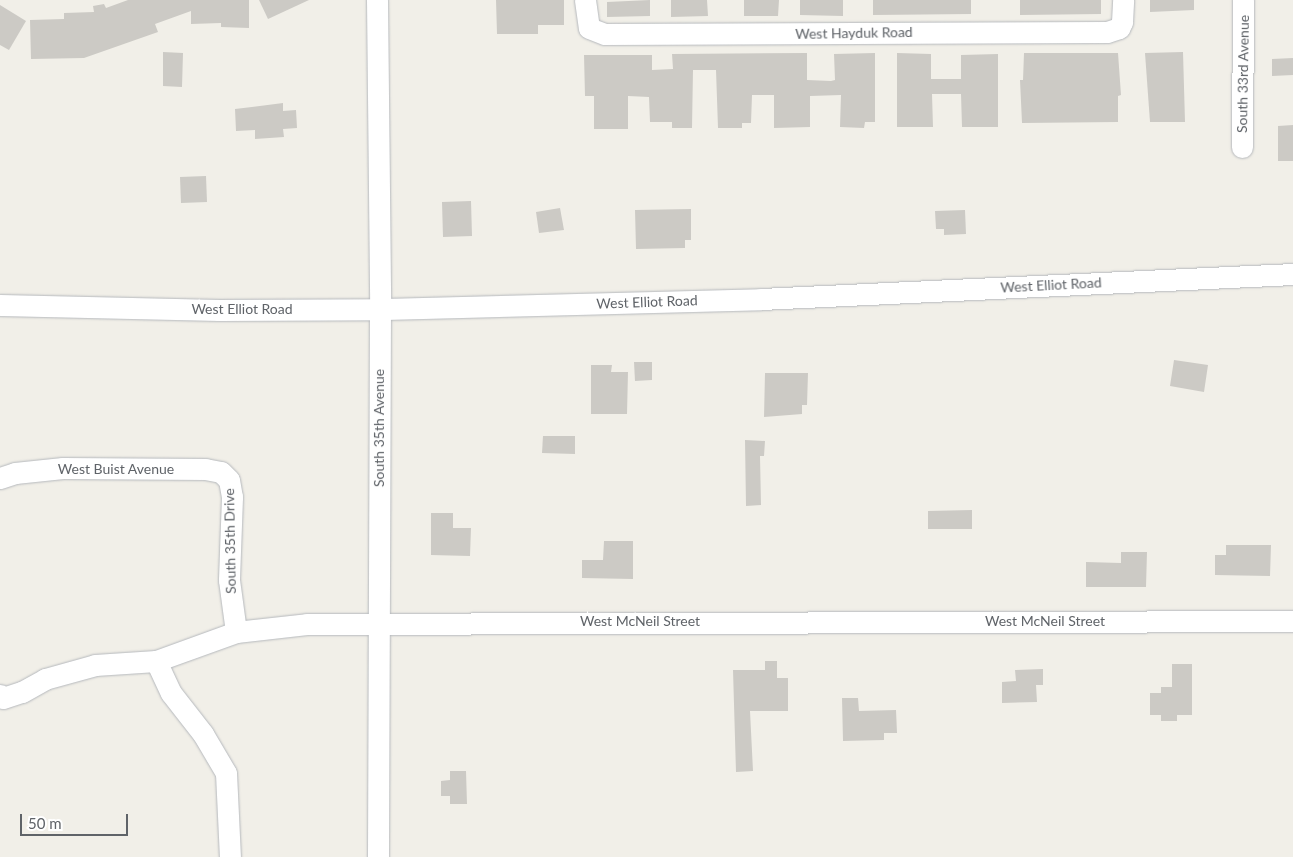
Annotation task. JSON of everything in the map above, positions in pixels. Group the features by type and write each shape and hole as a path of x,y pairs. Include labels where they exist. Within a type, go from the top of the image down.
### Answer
{"street":[{"name":"South 35th Avenue","path":"377,0 380,309 378,857"},
{"name":"West Hayduk Road","path":"585,0 589,28 604,34 1107,32 1119,28 1122,22 1123,0"},
{"name":"South 33rd Avenue","path":"1242,147 1243,0"},
{"name":"West Elliot Road","path":"0,305 219,310 380,309 761,299 1293,274"},
{"name":"West Buist Avenue","path":"0,478 15,473 62,468 205,469 221,472 229,480"},
{"name":"South 35th Drive","path":"229,480 232,497 229,580 236,632"},
{"name":"West McNeil Street","path":"0,695 3,698 22,692 45,679 95,665 156,661 236,632 307,624 378,622 1293,621"},
{"path":"156,661 171,693 207,740 226,773 230,857"}],"building":[{"path":"128,0 249,0 249,28 221,27 221,23 191,24 191,11 155,24 158,32 84,58 31,59 30,20 64,19 64,13 94,12 93,6 104,4 106,8"},
{"path":"259,0 309,0 268,19"},
{"path":"496,0 564,0 564,25 538,25 538,34 497,34"},
{"path":"650,0 650,16 607,17 607,2"},
{"path":"671,0 707,0 708,16 671,17"},
{"path":"744,0 779,0 778,16 744,16"},
{"path":"800,0 843,0 843,16 800,15"},
{"path":"873,0 971,0 971,14 873,15"},
{"path":"1020,0 1101,0 1101,14 1020,15"},
{"path":"1150,0 1194,0 1194,10 1150,12"},
{"path":"0,5 26,21 9,50 0,45"},
{"path":"163,52 183,53 182,87 163,86"},
{"path":"1183,52 1185,122 1150,122 1145,53"},
{"path":"807,53 807,80 831,81 835,80 834,54 875,53 875,122 865,122 864,128 840,127 841,95 810,96 810,127 774,128 774,95 752,95 751,123 742,123 742,128 718,128 716,70 693,70 692,128 672,128 672,122 650,122 649,97 628,96 628,129 594,129 594,96 585,96 584,55 652,55 652,70 673,69 672,54"},
{"path":"897,53 931,54 931,79 961,79 961,55 998,54 998,127 962,127 961,94 932,94 933,127 897,127"},
{"path":"1024,53 1118,53 1121,95 1118,96 1118,122 1022,123 1020,80 1023,80"},
{"path":"1293,58 1293,75 1272,76 1272,59"},
{"path":"283,103 283,111 296,110 297,128 283,129 284,137 255,139 255,130 236,131 235,109"},
{"path":"1293,125 1293,161 1278,161 1278,126"},
{"path":"206,176 207,202 181,203 180,177"},
{"path":"471,201 472,236 443,237 442,202"},
{"path":"560,208 564,230 539,233 536,212"},
{"path":"691,209 691,240 685,240 685,248 636,249 635,210"},
{"path":"965,210 966,234 944,235 944,229 936,229 935,211"},
{"path":"1174,360 1208,365 1204,392 1170,386"},
{"path":"634,362 652,362 652,380 635,381"},
{"path":"591,365 612,365 611,372 628,372 627,414 591,414"},
{"path":"765,373 808,373 807,405 802,405 802,414 764,417"},
{"path":"543,436 575,436 575,454 542,453"},
{"path":"745,440 765,441 764,456 760,456 761,505 746,506"},
{"path":"972,510 972,529 928,529 928,511"},
{"path":"431,513 453,513 453,528 471,528 470,556 431,555"},
{"path":"604,541 633,541 633,579 582,578 582,560 603,560"},
{"path":"1226,545 1271,545 1270,576 1215,575 1215,555 1226,555"},
{"path":"1121,552 1147,552 1146,587 1086,587 1086,562 1121,563"},
{"path":"765,661 777,661 777,678 788,678 788,711 750,711 753,771 736,772 733,670 765,670"},
{"path":"1172,664 1192,664 1192,715 1177,715 1177,721 1161,721 1161,715 1150,715 1150,693 1161,693 1161,687 1172,687"},
{"path":"1043,669 1043,685 1036,685 1037,702 1002,703 1002,682 1016,681 1015,670"},
{"path":"842,698 858,698 859,711 896,710 897,733 884,733 884,740 843,741"},
{"path":"450,771 466,771 467,804 450,804 450,796 441,796 441,781 450,780"}]}
